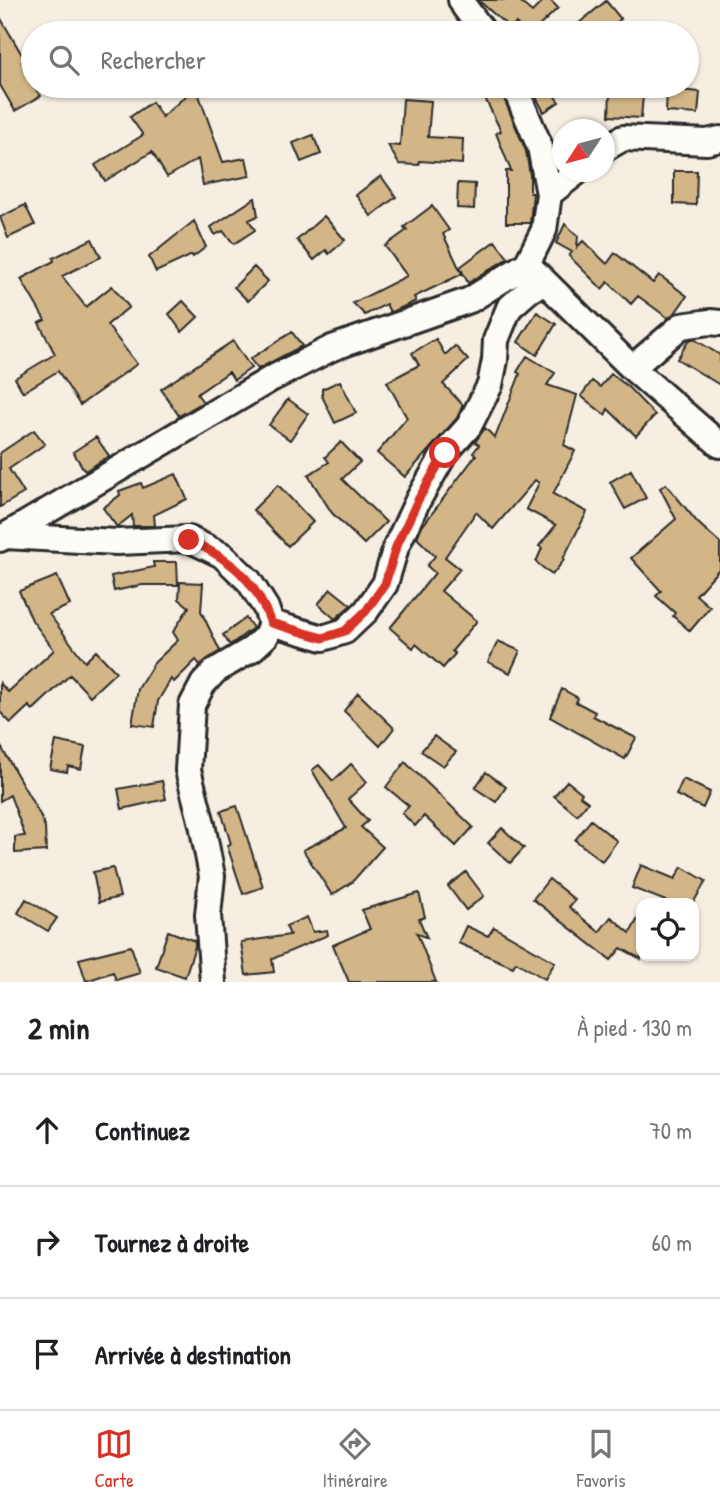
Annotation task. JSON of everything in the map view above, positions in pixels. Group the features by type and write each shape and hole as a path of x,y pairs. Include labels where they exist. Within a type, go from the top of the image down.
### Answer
{"street":[{"path":"461,0 475,21"},
{"path":"271,623 323,638 345,631 366,611 385,584 396,547 418,500 445,453 468,426 490,385 496,340 509,308 527,292 535,272 549,194 540,147 519,98"},
{"path":"615,143 623,138 694,142 720,139"},
{"path":"549,194 564,182"},
{"path":"535,272 632,368 720,445"},
{"path":"2,537 269,380 332,348 470,300 535,272"},
{"path":"632,368 681,326 710,321 720,323"},
{"path":"2,537 117,542 189,540 222,555 249,581 266,608 271,623 266,636 252,649 215,671 203,684 192,705 188,770 212,876 208,915 212,982"}],"building":[{"path":"478,0 518,0 532,12 544,0 550,0 558,8 544,21 502,21"},
{"path":"606,1 621,19 619,21 582,21"},
{"path":"0,17 21,53 21,98 38,98 15,111 0,85"},
{"path":"700,92 698,114 666,112 667,98 699,98"},
{"path":"184,98 200,98 223,162 246,158 250,176 203,185 198,159 167,177 152,152 105,181 95,165 143,135 130,117 152,102 162,117"},
{"path":"485,98 504,98 526,151 530,193 533,193 530,223 506,223 506,171 511,171 496,133 501,131"},
{"path":"536,98 556,98 559,102 544,112"},
{"path":"610,98 643,98 641,118 609,116"},
{"path":"403,99 431,101 428,137 463,139 462,164 420,161 419,165 399,164 388,145 400,146"},
{"path":"313,135 321,154 301,162 293,143"},
{"path":"674,171 697,171 696,205 674,204"},
{"path":"381,176 396,197 371,216 356,195"},
{"path":"458,183 475,184 474,209 457,208"},
{"path":"255,198 258,216 249,220 255,230 234,244 223,231 215,235 211,227"},
{"path":"25,205 35,225 8,238 0,217"},
{"path":"432,206 449,230 443,234 462,274 414,297 416,301 394,311 390,312 386,304 365,315 353,303 407,276 385,246 407,230 404,227"},
{"path":"324,216 345,240 329,254 326,250 314,260 297,240"},
{"path":"194,221 206,247 193,257 192,255 156,272 149,257"},
{"path":"565,224 578,236 577,247 583,241 607,264 615,253 653,283 659,275 687,296 668,318 638,296 631,304 608,282 602,289 569,256 572,252 556,243"},
{"path":"92,239 101,257 62,276 86,307 112,286 129,307 107,325 137,364 80,405 58,371 23,392 15,378 55,354 39,323 45,320 21,279 54,261 53,258"},
{"path":"495,241 508,258 468,283 460,267"},
{"path":"254,267 268,281 248,301 234,287"},
{"path":"183,301 198,317 182,332 169,314"},
{"path":"537,312 556,324 537,355 518,342"},
{"path":"292,332 302,346 258,369 250,359"},
{"path":"436,339 445,355 455,346 468,360 443,384 463,405 457,418 405,477 377,453 407,418 387,382 419,365 412,353"},
{"path":"694,339 720,355 720,385 677,359 689,340"},
{"path":"233,341 251,368 234,380 229,372 197,394 203,402 179,416 161,389"},
{"path":"527,356 555,373 547,385 577,395 564,445 575,451 553,494 587,512 564,560 552,575 536,562 542,548 539,546 556,525 526,509 539,483 535,480 493,529 476,512 445,557 460,569 441,591 477,621 452,651 455,654 443,668 416,644 413,648 390,628 435,573 427,566 435,556 417,538 421,528 476,455 473,453 479,445 475,442 485,428 495,438 520,374 517,372"},
{"path":"611,374 626,385 655,415 636,436 608,409 605,415 581,396 592,381 600,387"},
{"path":"340,381 356,413 335,423 322,396 322,389"},
{"path":"288,399 308,414 290,440 269,425"},
{"path":"34,430 45,444 9,469 24,493 0,507 0,453"},
{"path":"96,437 109,456 85,471 73,452"},
{"path":"341,442 360,462 342,479 386,522 364,544 332,513 308,475 329,462 325,457"},
{"path":"631,470 646,498 625,509 610,482"},
{"path":"176,474 187,499 154,515 155,526 133,526 132,515 117,527 103,508 120,495 119,491 141,483 143,488"},
{"path":"666,484 697,522 720,543 720,568 696,595 710,607 690,631 656,596 661,591 631,558 676,519 660,488"},
{"path":"278,485 313,522 288,546 253,510"},
{"path":"153,562 177,562 178,585 142,585 114,591 111,576 154,567"},
{"path":"57,576 70,605 49,614 85,662 96,651 116,672 90,696 70,675 33,710 29,706 11,723 0,712 0,683 8,692 54,650 32,620 19,591"},
{"path":"180,582 203,583 201,611 220,651 200,665 196,660 174,682 171,679 158,701 154,727 132,724 138,689 154,663 178,640 173,632 189,607 179,599"},
{"path":"331,589 351,605 335,619 318,604"},
{"path":"246,618 253,628 230,645 223,635"},
{"path":"498,641 520,651 510,673 488,662"},
{"path":"562,689 578,698 576,702 595,712 593,716 636,738 625,759 550,717"},
{"path":"358,693 394,728 380,746 344,711"},
{"path":"434,736 456,752 443,766 421,751"},
{"path":"56,741 85,747 81,769 68,766 67,772 50,769"},
{"path":"0,745 40,815 45,827 46,851 15,853 15,837 25,836 10,795 0,801"},
{"path":"405,762 473,827 456,846 424,816 415,826 402,813 409,806 386,787"},
{"path":"351,764 367,782 348,799 368,821 361,827 383,847 352,882 332,895 303,850 346,828 312,770 319,765 333,781"},
{"path":"486,772 506,787 496,802 475,788"},
{"path":"683,779 710,792 703,808 676,795"},
{"path":"162,781 166,799 122,809 118,789"},
{"path":"567,781 582,793 580,796 588,802 577,815 554,796"},
{"path":"237,806 263,887 243,894 227,845 231,844 221,811"},
{"path":"591,820 617,841 602,861 575,840"},
{"path":"502,828 524,848 510,863 488,843"},
{"path":"641,865 675,879 682,867 706,881 696,898 658,898 632,888"},
{"path":"113,868 120,897 99,902 93,872"},
{"path":"466,872 484,896 466,910 448,886"},
{"path":"549,879 575,900 569,907 599,932 611,917 630,933 636,922 636,956 621,948 611,960 533,899"},
{"path":"419,893 425,917 419,919 427,938 417,933 436,982 349,982 333,945 370,929 362,910"},
{"path":"26,899 57,918 48,931 18,913"},
{"path":"307,917 313,932 327,930 328,935 272,959 274,972 246,975 241,942 290,935 286,926"},
{"path":"466,926 488,936 494,927 555,962 545,979 516,962 513,967 458,943"},
{"path":"168,931 195,941 185,977 156,967"},
{"path":"131,946 140,973 116,980 113,972 86,981 79,959"}],"route":[{"path":"189,540 222,555 249,581 266,608 271,623 323,638 345,631 366,611 385,584 396,547 418,500 445,453"}]}
